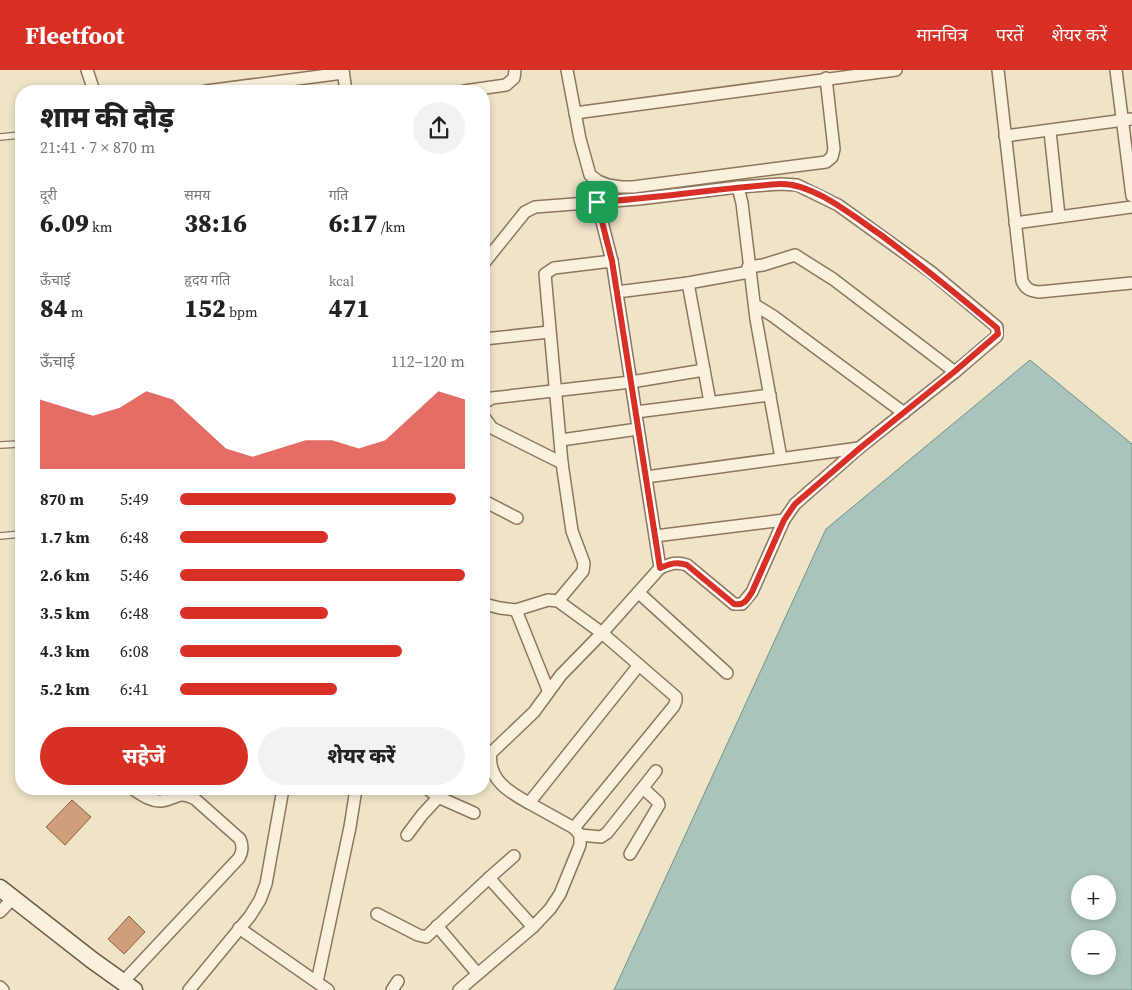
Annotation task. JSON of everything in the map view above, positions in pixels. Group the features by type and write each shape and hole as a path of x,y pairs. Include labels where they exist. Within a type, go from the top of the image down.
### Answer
{"street":[{"path":"87,70 92,85"},
{"path":"490,87 506,85 514,78 515,70"},
{"path":"568,70 575,113 590,175 598,182 621,187 634,187 821,163 832,157 834,149 826,78"},
{"path":"575,113 896,70"},
{"path":"998,70 1022,281 1025,287 1031,291 1039,292 1132,283"},
{"path":"1116,70 1128,119 1132,196"},
{"path":"247,85 343,71 345,85"},
{"path":"1005,136 1128,119"},
{"path":"1050,131 1059,216"},
{"path":"490,256 525,212 535,207 639,199 738,186 797,185 838,205 931,272 997,328 997,336 795,504 784,520 752,592 742,604 734,604 687,565 680,562 660,568 640,593 574,660 548,690 534,712 490,754"},
{"path":"738,186 742,203 756,319 781,458"},
{"path":"597,202 612,261 660,568"},
{"path":"1015,223 1132,207"},
{"path":"617,292 688,283 749,269 795,255 832,279 954,372"},
{"path":"558,601 583,571 584,564 572,531 562,464 545,274 554,268 612,261"},
{"path":"688,283 710,402"},
{"path":"755,305 773,316 904,413"},
{"path":"490,338 549,332"},
{"path":"490,399 631,382 704,370"},
{"path":"636,412 770,395"},
{"path":"490,425 562,464"},
{"path":"561,440 638,429"},
{"path":"646,477 860,448"},
{"path":"490,503 517,518"},
{"path":"655,536 784,520"},
{"path":"640,593 727,673"},
{"path":"458,990 533,927 550,909 560,894 580,845 577,831 674,706 676,696 602,633 558,601 548,600 516,610 490,606"},
{"path":"516,610 548,690"},
{"path":"529,803 639,665"},
{"path":"490,760 492,771 512,794 577,831 601,837 607,833 656,772"},
{"path":"630,854 659,805 642,788"},
{"path":"0,888 128,986 238,858 242,852 243,845 240,839 189,796 177,795 162,801 153,800 144,795"},
{"path":"189,990 250,916 260,900 266,884 282,795"},
{"path":"317,982 355,795"},
{"path":"407,835 440,795"},
{"path":"445,795 474,813"},
{"path":"377,914 426,937 514,856"},
{"path":"489,878 533,927"},
{"path":"0,912 13,898"},
{"path":"437,926 477,973"},
{"path":"239,928 328,990"},
{"path":"0,987 3,990"}],"lane":[{"path":"0,137 15,136"},
{"path":"0,445 15,444"},
{"path":"0,536 15,535"}],"water":[{"path":"1030,360 1132,444 1132,990 614,990 826,529"}],"building":[{"path":"72,800 91,817 65,845 46,827"},
{"path":"129,916 145,932 124,954 108,939"}],"route":[{"path":"797,185 838,205 931,272 997,328 997,336 795,504 784,520 752,592 746,602 742,604 734,604 687,565 680,562 660,568 612,261 597,202 639,199 738,186 797,185"}]}
